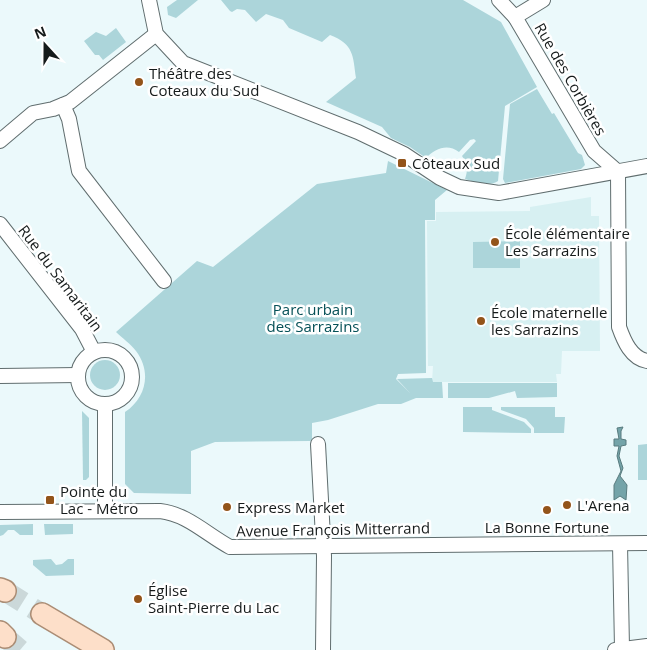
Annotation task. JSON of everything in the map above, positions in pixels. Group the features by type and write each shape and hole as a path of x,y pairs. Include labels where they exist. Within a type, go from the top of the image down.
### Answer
{"main road":[{"path":"42,614 103,650"},
{"path":"66,628 89,650"}],"street":[{"path":"150,0 156,34 183,63 358,132 404,154 440,178 459,187 499,193 647,166"},
{"name":"Rue des Corbières","path":"499,0 515,16 594,151 618,172"},
{"path":"515,16 542,0"},
{"path":"0,141 33,113 70,102 156,34"},
{"path":"63,105 69,119 79,171 164,281"},
{"path":"618,172 619,327 628,348 647,361"},
{"name":"Rue du Samaritain","path":"0,224 82,329 94,352"},
{"path":"112,350 127,360 131,367 132,385 128,393 114,404 96,403 88,399 82,392 78,375 86,358 94,352 112,350"},
{"path":"0,376 78,375"},
{"path":"105,405 105,511"},
{"path":"318,444 324,546 323,650"},
{"name":"Avenue François Mitterrand","path":"0,512 172,512 230,547 647,544"},
{"path":"620,544 618,649 647,646"}],"shaded area":[{"path":"591,197 591,216 599,216 600,351 562,351 561,374 556,374 557,382 432,382 433,366 428,366 427,221 436,221 436,212 530,211 530,207"},
{"path":"623,427 621,439 626,440 626,445 621,446 619,456 623,468 620,476 627,485 626,500 620,496 614,500 614,485 621,471 617,456 619,446 614,446 614,439 619,439 617,428"}],"green space":[{"path":"177,0 198,0 176,18 168,15 167,7"},
{"path":"221,0 463,0 501,22 537,87 505,106 498,181 486,184 465,179 467,167 462,156 476,141 474,139 470,140 459,152 455,149 441,148 426,158 410,147 391,138 382,127 326,102 356,78 353,57 344,42 330,35 322,42 289,28 283,20 266,14 256,22 245,10 237,9 232,12 230,11"},
{"path":"116,28 126,42 103,60 99,55 95,55 84,41 96,32 106,36"},
{"path":"537,89 578,153 582,155 585,165 581,169 505,183 503,179 510,104"},
{"name":"Parc urbain des Sarrazins","path":"388,161 447,190 435,200 435,220 425,220 426,373 398,374 396,379 410,393 397,379 432,378 433,382 442,382 443,398 416,398 401,404 378,404 328,420 312,423 312,440 310,441 215,442 191,451 191,494 134,493 125,484 125,412 138,400 142,392 145,376 144,367 136,351 116,332 197,261 213,267 317,184 386,173"},
{"path":"520,241 520,268 473,268 473,242"},
{"path":"105,360 116,364 120,375 116,386 105,390 94,386 90,375 94,364"},
{"path":"448,383 557,383 557,397 517,398 515,391 489,398 448,398"},
{"path":"463,407 492,407 492,410 524,422 531,429 531,433 463,432"},
{"path":"501,407 555,407 555,417 565,417 564,433 534,433 534,428 526,419 501,410"},
{"path":"82,411 89,418 89,477 86,480 83,480"},
{"path":"647,444 647,480 638,480 638,445"},
{"path":"33,524 33,535 20,535 14,530 8,530 0,536 0,525"},
{"path":"44,524 73,524 73,534 45,535"},
{"path":"51,559 56,565 62,564 68,559 74,559 74,575 46,576 33,565 33,560"}],"tunnel":[{"path":"5,591 42,614"},
{"path":"5,637 20,650"}],"place":[{"name":"Théâtre des Coteaux du Sud","path":"139,82"},
{"name":"Côteaux Sud","path":"402,163"},
{"name":"École élémentaire Les Sarrazins","path":"495,242"},
{"name":"École maternelle les Sarrazins","path":"481,321"},
{"name":"Pointe du Lac - Métro","path":"50,500"},
{"name":"L'Arena","path":"567,505"},
{"name":"Express Market","path":"227,507"},
{"name":"La Bonne Fortune","path":"547,510"},
{"name":"Église Saint-Pierre du Lac","path":"138,599"}]}
